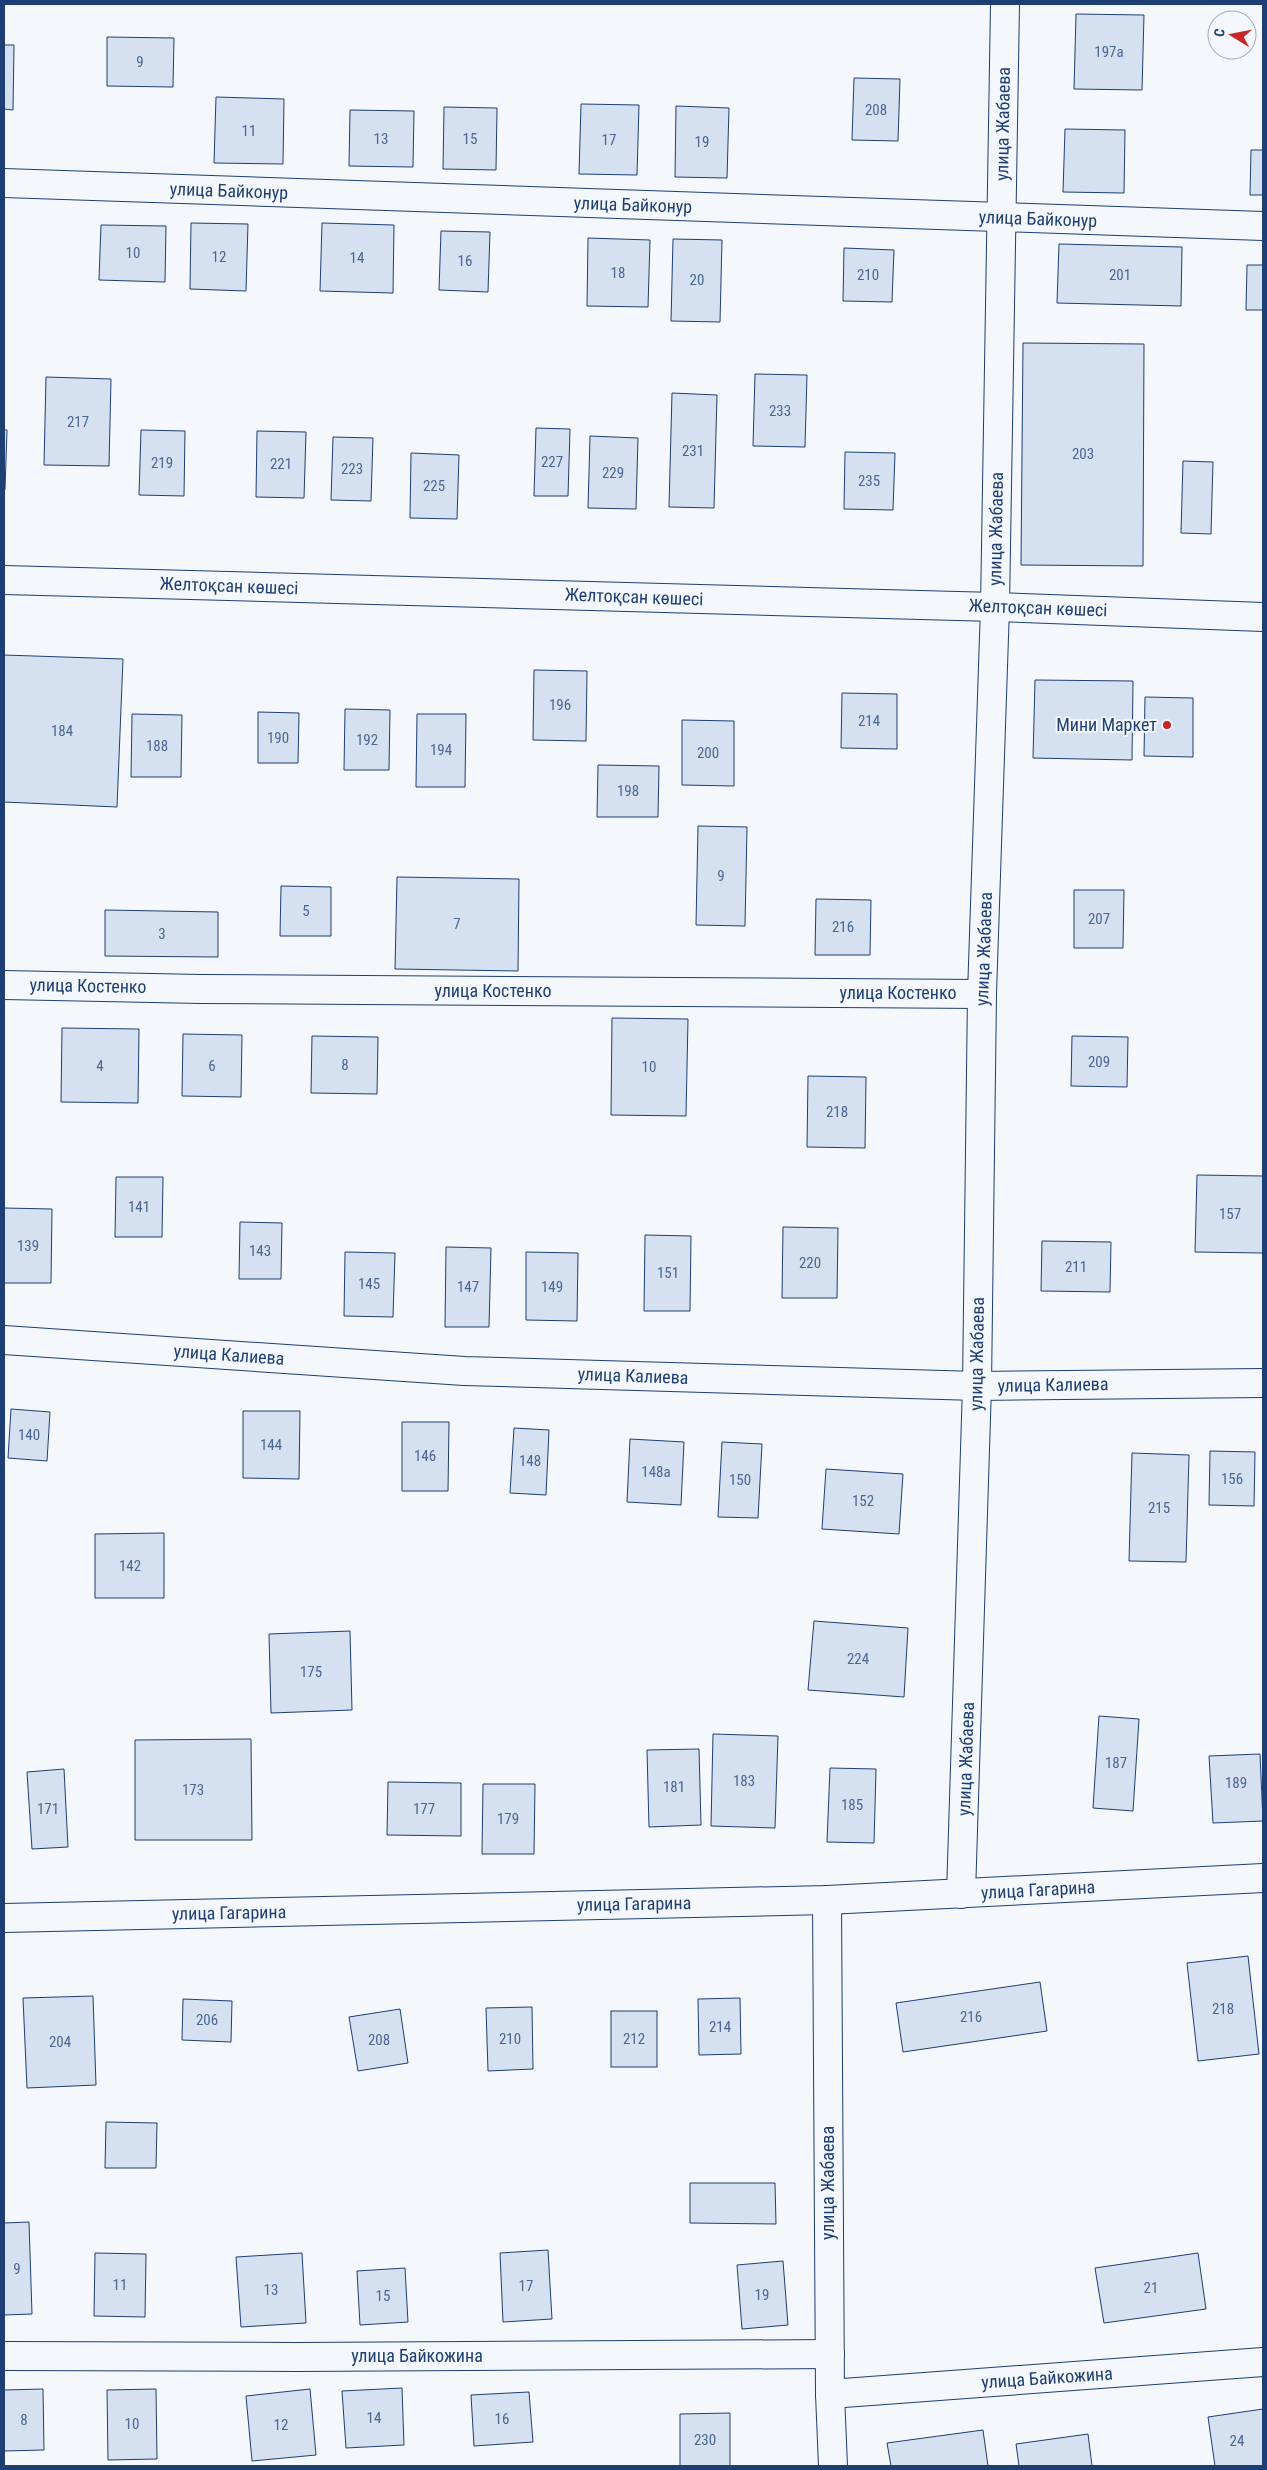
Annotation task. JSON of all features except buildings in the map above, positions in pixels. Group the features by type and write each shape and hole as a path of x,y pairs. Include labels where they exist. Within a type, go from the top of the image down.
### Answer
{"street":[{"name":"улица Жабаева","path":"961,1894 977,1386 982,994 995,606 1005,4"},
{"name":"улица Байконур","path":"4,183 1263,226"},
{"name":"Желтоқсан көшесі","path":"4,580 995,606 1263,617"},
{"name":"улица Костенко","path":"4,985 211,989 982,994"},
{"name":"улица Калиева","path":"4,1340 464,1371 977,1386 1263,1383"},
{"name":"улица Гагарина","path":"4,1918 827,1900 1263,1878"},
{"name":"улица Жабаева","path":"827,1900 830,2394 833,2466"},
{"name":"улица Байкожина","path":"4,2356 307,2357 830,2354"},
{"name":"улица Байкожина","path":"830,2394 1263,2362"}],"place":[{"name":"Мини Маркет","path":"1167,725"}]}
